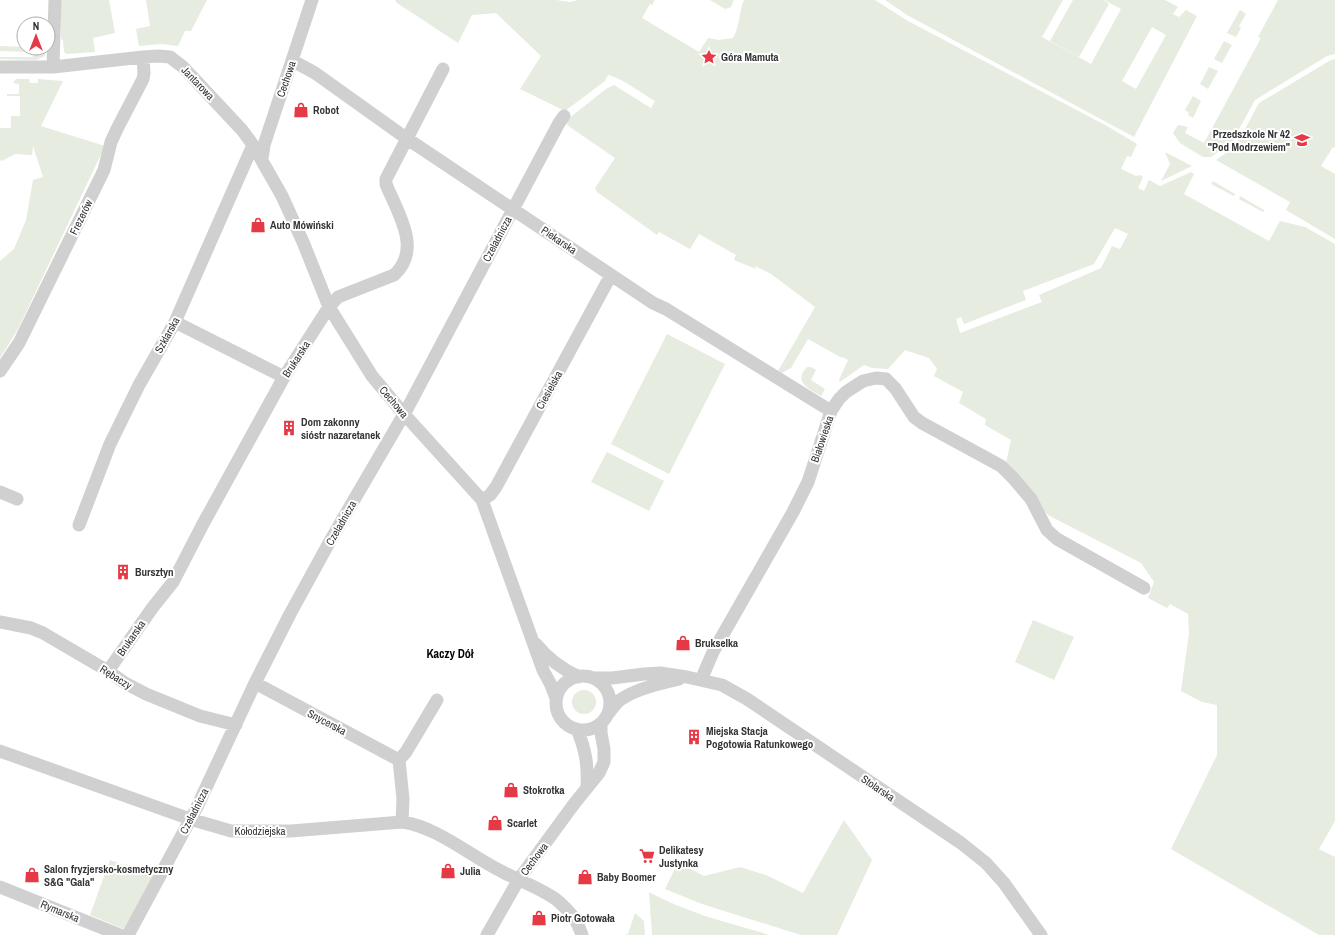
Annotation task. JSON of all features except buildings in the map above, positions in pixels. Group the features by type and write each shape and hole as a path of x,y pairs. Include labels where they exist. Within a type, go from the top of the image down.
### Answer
{"street":[{"path":"54,67 55,0"},
{"name":"Cechowa","path":"262,159 264,145 312,0"},
{"name":"Jantarowa","path":"0,67 54,67 143,57 170,57 183,67 242,130 253,145"},
{"name":"Frezerów","path":"0,371 19,343 104,170 111,142 143,79 143,57"},
{"name":"Piekarska","path":"293,61 315,73 406,138 653,303 666,308 831,411"},
{"name":"Brukarska","path":"108,671 153,607 173,582 206,517 284,377 329,307 338,297 394,275 404,264 408,244 406,234 386,184 386,179 443,69"},
{"name":"Czeladnicza","path":"128,935 190,819 255,683 290,614 404,414 564,116"},
{"name":"Cechowa","path":"253,145 282,196 303,242 329,307 372,376 404,414 482,500 543,670 556,698"},
{"name":"Szklarska","path":"79,525 110,444 139,385 175,322 253,145"},
{"name":"Ciesielska","path":"482,500 490,495 496,487 611,275"},
{"path":"175,322 284,377"},
{"name":"Białowieska","path":"701,680 713,652 793,512 808,482 831,411 846,392 863,381 876,378 886,379 896,388 914,417 922,423 1001,466 1031,499 1047,530 1057,539 1144,588"},
{"path":"0,492 17,499"},
{"name":"Rębaczy","path":"0,622 31,628 43,633 108,671 125,683 146,694 200,716 236,725"},
{"name":"Cechowa","path":"532,639 542,652 552,661 579,677"},
{"name":"Stolarska","path":"593,678 612,678 660,673 687,677 722,685 747,699 961,843 986,863 1004,882 1041,935"},
{"path":"579,677 593,678 602,684 608,693 610,703 605,718 594,728 586,730 569,726 558,714 556,698 559,691 564,684 571,679 579,677"},
{"name":"Stolarska","path":"605,718 620,700 634,693 653,686 687,677"},
{"name":"Snycerska","path":"255,683 399,760"},
{"path":"402,822 403,800 399,760 406,752 437,700"},
{"name":"Cechowa","path":"487,935 519,879 599,774 604,762 604,749 601,733 605,718"},
{"path":"577,729 586,754 588,772 587,788"},
{"name":"Kołodziejska","path":"0,751 190,819 231,831 255,832 336,828 402,822 427,829 502,872 519,879 556,899 571,913 579,924 582,935"},
{"name":"Rymarska","path":"0,887 120,935"}],"shaded area":[{"path":"61,0 109,0 115,33 93,38 95,52 66,54 64,52 63,41 61,38"},
{"path":"146,0 207,0 191,31 185,31 178,46 162,44 139,46 136,29 150,26"},
{"path":"395,0 556,0 570,2 578,0 655,0 652,5 650,4 642,18 699,52 708,38 719,40 733,38 737,29 744,0 875,0 908,21 1107,126 1137,144 1131,157 1127,156 1121,169 1136,176 1140,175 1143,177 1138,188 1144,191 1149,180 1160,186 1191,172 1194,174 1184,194 1269,241 1280,221 1305,227 1335,244 1335,821 1319,849 1335,857 1335,935 1319,935 1171,849 1217,755 1217,705 1202,702 1181,691 1189,633 1188,614 1170,604 1167,608 1148,598 1154,582 1141,563 1048,515 1006,463 1011,440 985,425 986,419 959,403 963,392 934,376 937,369 929,358 905,350 888,369 872,368 864,365 840,382 839,380 848,360 808,339 791,368 782,373 778,371 815,307 771,274 755,266 756,269 734,260 736,255 699,234 690,249 659,232 657,235 597,192 595,188 615,158 567,125 568,119 606,89 614,85 651,108 655,101 625,82 608,75 605,81 565,111 520,89 541,56 496,13 472,15 458,43 397,3","holes":["1115,228 1128,234 1120,249 1112,246 1101,268 1039,295 1042,302 960,333 956,319 961,317 964,324 1026,300 1023,291 1094,264"]},
{"path":"710,0 734,0 731,7 725,9"},
{"path":"885,0 1063,0 1042,37 1091,64 1121,9 1104,0 1165,0 1178,7 1173,14 1179,17 1186,10 1197,16 1134,137 907,15","holes":["1152,27 1166,35 1136,89 1122,81"]},
{"path":"1073,0 1103,0 1109,4 1079,57 1050,41"},
{"path":"1278,0 1335,0 1335,54 1327,56 1255,100 1232,142 1211,157 1203,157 1180,143 1173,133 1178,125 1188,127 1185,133 1204,143 1261,38 1258,37"},
{"path":"1240,10 1246,14 1239,26 1241,28 1236,37 1227,33"},
{"path":"1224,41 1232,45 1222,63 1214,59"},
{"path":"0,46 16,47 16,52 0,51"},
{"path":"45,56 36,60 0,59 0,57"},
{"name":"Przedszkole Nr 42 \"Pod Modrzewiem\"","path":"1335,59 1335,148 1333,147 1321,166 1335,174 1335,239 1286,210 1290,202 1216,160 1235,147 1259,103"},
{"path":"1209,67 1218,71 1208,89 1200,84"},
{"path":"16,79 29,79 30,83 38,83 38,79 63,81 41,126 105,146 18,329 0,358 0,261 14,249 26,220 33,180 43,177 33,146 32,155 15,154 2,161 0,160 0,128 11,128 11,116 20,116 20,96 7,96 7,94 19,94 19,84 13,83"},
{"path":"1193,96 1201,101 1193,118 1188,115 1189,113 1185,110"},
{"path":"1165,152 1192,166 1161,181 1170,164"},
{"path":"1213,181 1235,194 1234,196 1211,184"},
{"path":"1240,196 1264,210 1263,212 1239,199"},
{"path":"667,334 725,364 669,474 611,444"},
{"path":"807,367 811,367 816,370 811,380 825,389 821,396 808,388 802,381 801,377"},
{"path":"607,452 664,481 649,511 591,482"},
{"path":"1033,620 1074,637 1054,680 1015,662"},
{"path":"584,690 593,693 596,702 593,711 584,714 575,711 572,702 575,693"},
{"path":"844,820 872,860 837,935 801,935 702,904 665,889 678,862 704,876 740,867 766,875 803,893"},
{"path":"110,860 153,876 124,929 90,915"},
{"path":"649,892 693,912 770,935 652,935"},
{"path":"635,913 644,921 645,935 625,935 628,934"}],"place":[{"name":"Góra Mamuta","path":"709,57"},
{"name":"Robot","path":"301,110"},
{"name":"Przedszkole Nr 42 \"Pod Modrzewiem\"","path":"1302,140"},
{"name":"Auto Mówiński","path":"258,225"},
{"name":"Dom zakonny sióstr nazaretanek","path":"289,428"},
{"name":"Bursztyn","path":"123,572"},
{"name":"Brukselka","path":"683,643"},
{"name":"Miejska Stacja Pogotowia Ratunkowego","path":"694,737"},
{"name":"Stokrotka","path":"511,790"},
{"name":"Scarlet","path":"495,823"},
{"name":"Delikatesy Justynka","path":"647,856"},
{"name":"Julia","path":"448,871"},
{"name":"Salon fryzjersko-kosmetyczny S&G \"Gala\"","path":"32,875"},
{"name":"Baby Boomer","path":"585,877"},
{"name":"Piotr Gotowała","path":"539,918"}],"district":[{"name":"Kaczy Dół","path":"450,654"}]}
